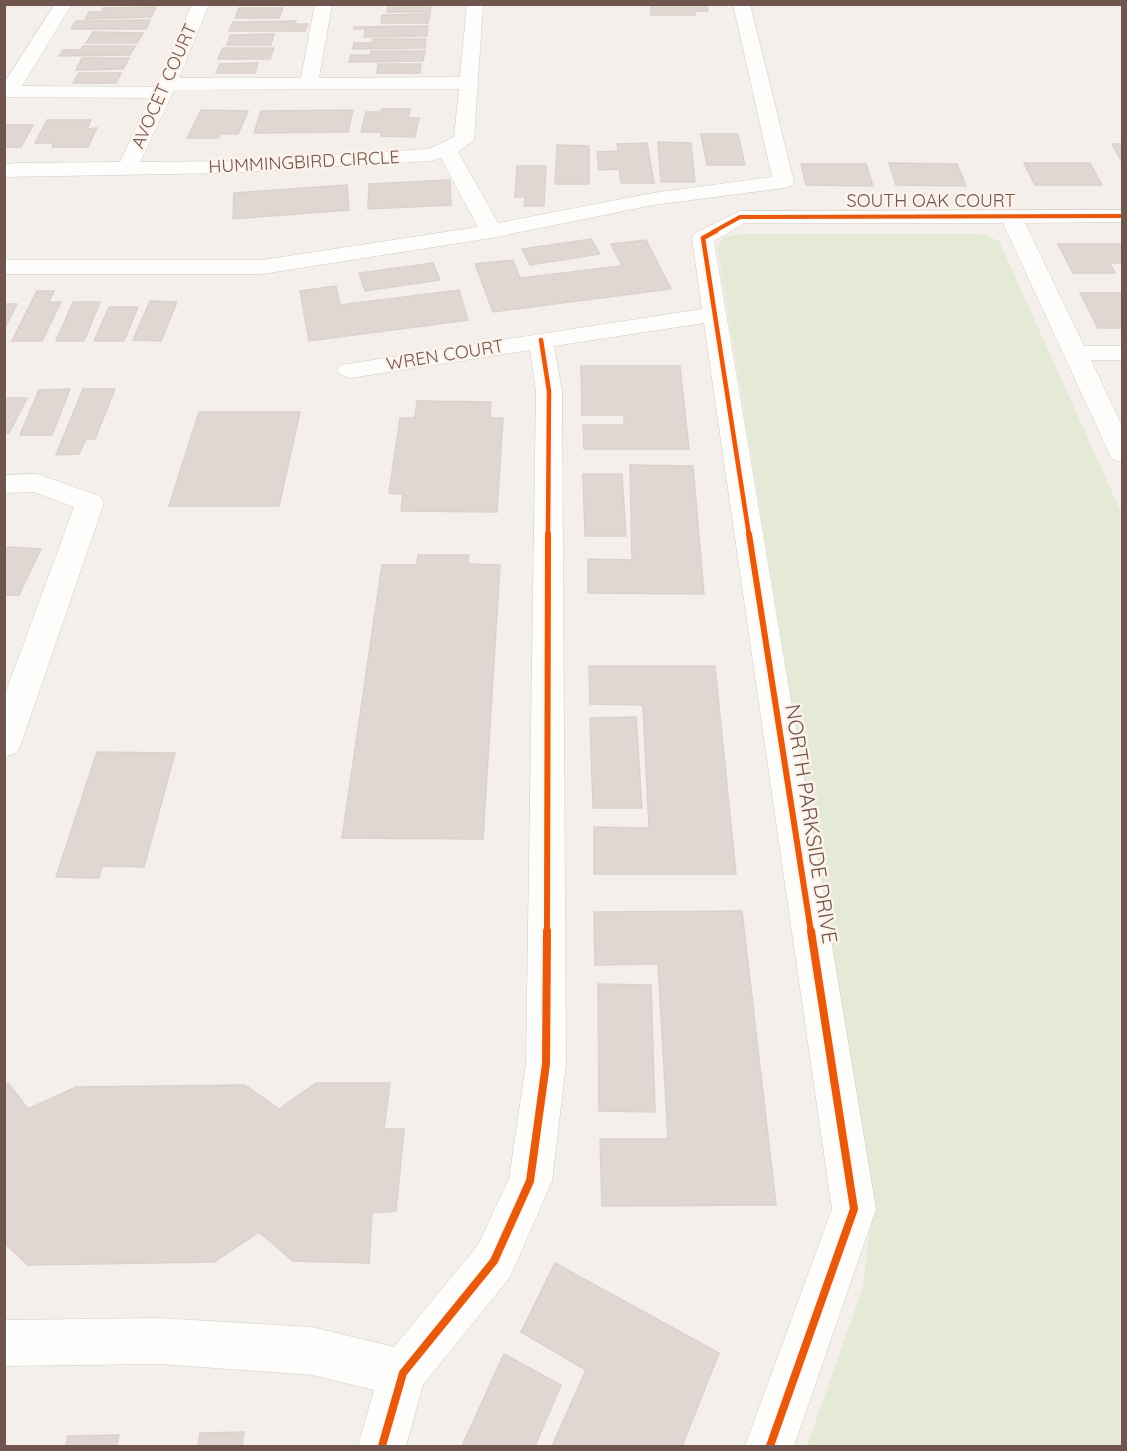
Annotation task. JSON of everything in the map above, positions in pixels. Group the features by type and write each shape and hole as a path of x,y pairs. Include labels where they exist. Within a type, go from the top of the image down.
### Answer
{"street":[{"path":"7,91 64,4"},
{"name":"AVOCET COURT","path":"127,168 201,4"},
{"path":"309,84 324,4"},
{"path":"475,4 464,140 447,150 491,231"},
{"path":"741,4 792,217"},
{"path":"7,91 469,83"},
{"name":"HUMMINGBIRD CIRCLE","path":"4,171 238,166 430,155 447,150"},
{"path":"4,267 262,267 491,231 653,199 784,182"},
{"path":"1011,216 1122,453"},
{"name":"SOUTH OAK COURT","path":"740,217 1122,216"},
{"name":"NORTH PARKSIDE DRIVE","path":"740,217 702,238 854,1209 770,1446"},
{"name":"WREN COURT","path":"350,370 713,315"},
{"path":"382,1446 403,1372 494,1261 530,1181 546,1064 549,391 541,340"},
{"path":"1075,353 1122,353"},
{"path":"4,484 36,483 90,503 4,744"},
{"path":"4,1343 159,1341 312,1351 403,1372"}],"green space":[{"path":"739,234 982,234 999,241 1122,514 1122,1446 807,1446 863,1287 873,1199 717,246 724,237"}],"building":[{"path":"388,4 431,4 430,12 387,12"},
{"path":"651,4 707,4 708,11 694,11 695,15 651,15"},
{"path":"156,7 151,17 85,19 89,12 102,12 103,8"},
{"path":"239,8 283,8 279,18 235,18"},
{"path":"430,14 428,23 381,23 382,15"},
{"path":"150,20 146,29 71,29 76,21"},
{"path":"296,21 295,24 308,24 305,31 229,31 233,22"},
{"path":"428,26 427,36 364,37 365,29 354,29 354,27"},
{"path":"93,32 143,33 137,43 86,43"},
{"path":"274,34 271,45 227,45 230,35"},
{"path":"373,39 426,39 425,48 353,49 354,43 372,43"},
{"path":"83,46 135,46 130,55 59,56 63,50 81,50"},
{"path":"223,48 274,48 270,59 218,59"},
{"path":"371,51 425,51 423,61 349,62 351,55 370,55"},
{"path":"82,58 129,58 123,69 76,70"},
{"path":"258,63 255,73 216,73 220,64"},
{"path":"378,64 421,64 420,73 377,73"},
{"path":"79,73 121,73 116,83 73,83"},
{"path":"382,109 410,109 408,118 419,118 415,137 381,136 381,132 361,132 366,112 381,112"},
{"path":"201,110 248,111 238,134 221,134 218,138 187,138"},
{"path":"353,110 348,132 254,133 261,111"},
{"path":"47,120 91,120 87,129 97,128 88,147 52,147 54,143 35,143"},
{"path":"4,125 33,125 21,147 4,147"},
{"path":"701,134 738,134 745,165 707,165"},
{"path":"658,142 691,143 695,182 661,182"},
{"path":"647,143 654,183 621,183 619,169 599,170 597,152 618,151 617,144"},
{"path":"1112,144 1122,144 1122,162"},
{"path":"557,145 589,146 589,184 555,184"},
{"path":"889,163 957,164 966,186 896,185"},
{"path":"1024,163 1090,163 1102,185 1035,185"},
{"path":"801,164 866,164 873,186 806,185"},
{"path":"517,166 546,166 544,206 524,206 525,197 515,197"},
{"path":"450,180 451,205 368,209 369,184"},
{"path":"347,185 349,210 233,219 234,193"},
{"path":"591,239 600,254 530,265 522,249"},
{"path":"646,240 671,289 493,312 475,264 513,260 520,278 622,266 611,244"},
{"path":"1058,244 1122,244 1122,263 1110,263 1115,273 1073,273"},
{"path":"433,263 440,280 365,291 359,273"},
{"path":"336,286 340,305 459,290 468,320 309,341 300,291"},
{"path":"37,291 54,291 49,302 61,302 42,341 12,341"},
{"path":"1080,293 1122,293 1122,328 1098,328"},
{"path":"150,301 177,302 161,341 133,340"},
{"path":"73,302 100,302 84,341 56,341"},
{"path":"4,304 17,304 4,330"},
{"path":"109,307 138,307 124,341 94,341"},
{"path":"581,366 680,366 689,449 584,449 583,425 624,425 624,415 582,415"},
{"path":"70,389 52,435 20,435 39,390"},
{"path":"83,389 115,389 95,439 86,439 79,454 56,455"},
{"path":"4,398 27,398 9,433 4,433"},
{"path":"417,401 491,402 490,418 503,418 497,512 401,511 403,494 389,493 400,418 415,418"},
{"path":"199,412 300,412 279,506 169,506"},
{"path":"630,465 693,466 704,594 588,593 588,559 632,560"},
{"path":"583,474 622,474 626,536 585,536"},
{"path":"8,547 41,549 19,595 4,595 4,554"},
{"path":"418,555 469,555 468,564 500,565 483,839 342,838 382,565 417,565"},
{"path":"589,666 715,666 736,874 594,874 594,827 649,828 643,705 590,704"},
{"path":"636,717 642,808 593,808 590,718"},
{"path":"97,752 175,753 144,867 102,866 99,878 56,877"},
{"path":"742,911 776,1205 602,1206 600,1139 668,1139 658,964 595,965 594,912"},
{"path":"598,984 651,985 655,1112 599,1111"},
{"path":"316,1083 390,1083 384,1129 404,1129 396,1211 372,1213 369,1263 293,1261 259,1232 214,1262 28,1265 4,1243 4,1084 9,1084 28,1109 76,1087 245,1085 279,1109"},
{"path":"555,1263 719,1353 682,1446 552,1446 586,1370 521,1332"},
{"path":"504,1354 561,1385 535,1446 462,1446"},
{"path":"244,1432 242,1446 198,1446 200,1433"},
{"path":"119,1435 117,1446 66,1446 68,1436"}],"cycle path":[{"path":"770,1446 854,1209 703,238 740,217 1122,216"},
{"path":"382,1446 403,1373 494,1261 530,1181 546,1064 549,391 541,340"}]}
